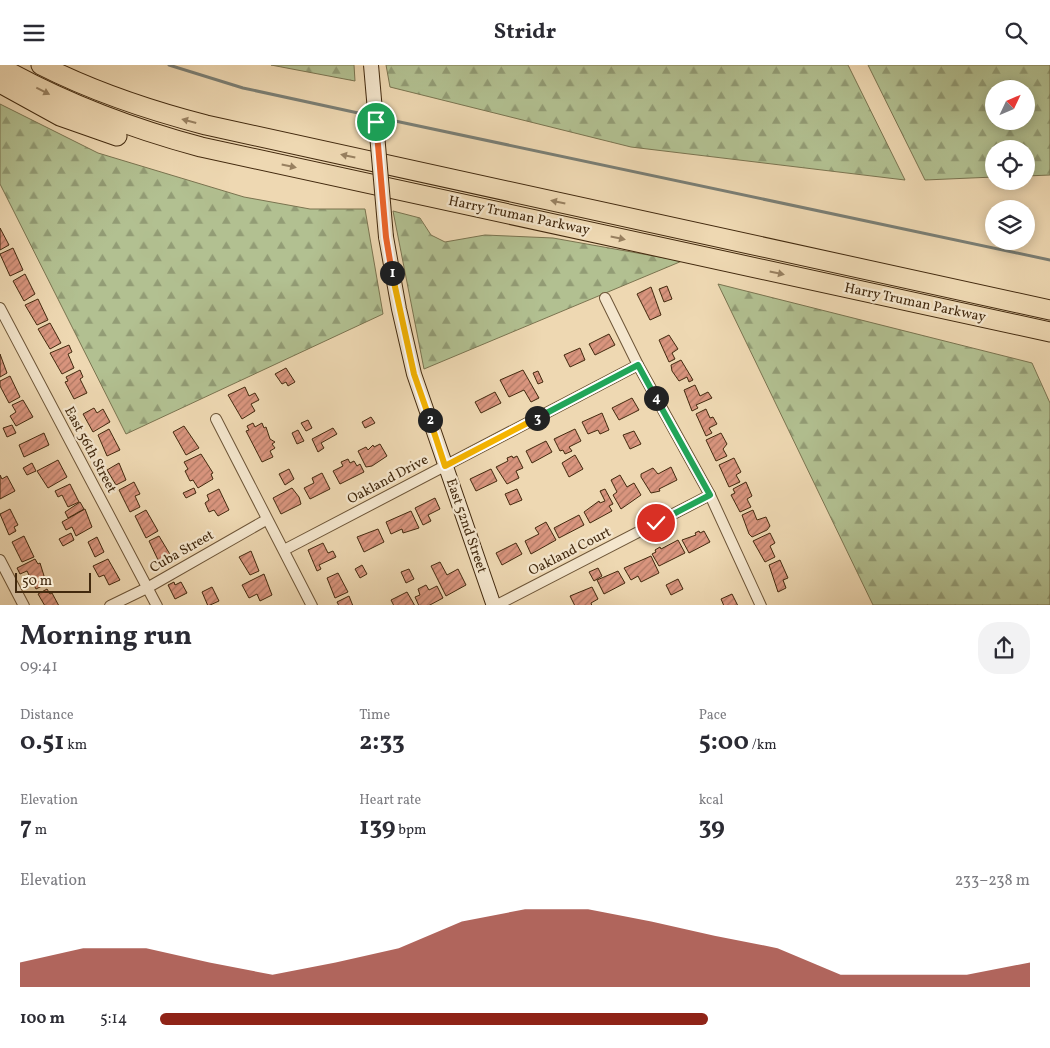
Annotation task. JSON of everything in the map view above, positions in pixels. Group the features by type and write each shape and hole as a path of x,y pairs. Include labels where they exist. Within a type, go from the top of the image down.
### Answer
{"highway":[{"name":"Harry Truman Parkway","path":"41,65 101,93 179,118 1050,310"},
{"name":"Harry Truman Parkway","path":"0,67 58,99 164,137 1050,334"},
{"path":"0,83 60,115 126,138 182,150 241,155"},
{"path":"623,216 1050,297"}],"main road":[{"name":"East 52nd Street","path":"371,65 386,237 399,309 414,374 495,605"}],"street":[{"path":"605,299 638,365 710,495 761,605"},
{"name":"East 56th Street","path":"0,308 156,605"},
{"name":"Oakland Drive","path":"284,550 638,365"},
{"path":"216,419 266,520 284,550 312,605"},
{"name":"Oakland Court","path":"495,605 710,495"},
{"name":"Cuba Street","path":"110,605 147,588 266,520"},
{"path":"0,560 24,605"}],"green space":[{"path":"271,65 354,65 355,81"},
{"path":"386,65 848,65 905,180 631,147 390,87"},
{"path":"868,65 1050,65 1050,175 1035,176 1035,140 985,140 985,177 925,180"},
{"path":"0,104 98,153 244,197 310,209 365,209 383,314 126,434 0,184"},
{"path":"393,211 420,218 431,235 445,242 485,235 553,238 682,261 424,369"},
{"path":"718,284 1032,363 1050,403 1050,605 873,605"}],"building":[{"path":"0,228 9,245 0,250"},
{"path":"13,248 23,270 10,276 0,254"},
{"path":"25,274 35,294 24,301 13,281"},
{"path":"667,286 672,299 664,302 659,289"},
{"path":"651,287 661,315 650,320 637,294"},
{"path":"38,299 48,320 37,325 25,305"},
{"path":"50,323 61,343 50,349 38,329"},
{"path":"609,334 615,345 595,355 589,344"},
{"path":"669,335 678,349 672,353 675,359 669,362 659,340"},
{"path":"69,345 72,352 68,354 74,368 62,374 50,353"},
{"path":"580,348 585,360 570,367 564,355"},
{"path":"0,354 7,373 0,377"},
{"path":"681,360 693,380 689,382 687,377 679,381 672,371 671,365"},
{"path":"286,368 295,382 288,386 286,382 282,384 275,374"},
{"path":"80,370 83,377 80,379 87,393 74,399 65,382 68,381 66,377"},
{"path":"523,370 539,398 531,402 524,390 509,397 500,380"},
{"path":"538,371 543,382 538,384 533,373"},
{"path":"10,376 20,397 9,403 0,386 0,381"},
{"path":"695,385 700,396 708,392 712,398 696,405 698,408 692,411 684,390"},
{"path":"245,387 249,396 255,393 259,400 251,404 255,411 242,419 228,395"},
{"path":"495,392 501,403 481,413 475,402"},
{"path":"632,398 639,410 619,420 612,408"},
{"path":"23,400 33,417 16,426 10,416 16,412 12,405"},
{"path":"94,408 97,413 103,409 110,422 93,432 83,414"},
{"path":"706,409 710,418 713,417 717,424 709,428 712,433 706,436 696,414"},
{"path":"602,413 609,430 600,434 598,430 588,434 582,422"},
{"path":"371,417 375,423 365,428 362,422"},
{"path":"308,420 312,428 306,431 301,423"},
{"path":"253,423 255,427 262,423 264,428 266,427 270,439 275,442 272,444 275,448 270,451 273,457 262,462 246,431 249,430 247,426"},
{"path":"12,425 16,433 7,437 3,428"},
{"path":"184,426 199,448 186,455 173,432"},
{"path":"333,428 337,434 321,443 324,448 318,452 312,439"},
{"path":"109,429 120,450 107,456 98,435"},
{"path":"575,429 581,441 569,447 572,451 565,454 563,450 560,451 554,439"},
{"path":"298,430 304,441 297,444 292,433"},
{"path":"634,431 641,444 630,449 623,435"},
{"path":"44,433 49,445 24,457 19,445"},
{"path":"721,433 727,444 723,449 727,456 716,461 706,440"},
{"path":"546,441 552,452 532,463 526,451"},
{"path":"380,444 387,456 372,466 366,467 358,451 366,447 368,450 373,445 374,447"},
{"path":"201,454 213,473 211,474 213,479 198,488 193,480 190,481 185,471 188,469 184,462"},
{"path":"575,455 583,469 569,477 562,463"},
{"path":"512,456 513,458 517,456 523,468 516,471 519,478 507,484 496,467 508,461 507,458"},
{"path":"734,458 741,472 736,475 740,482 729,487 719,465"},
{"path":"348,459 350,463 354,461 357,466 360,464 364,472 340,484 333,471 343,466 341,462"},
{"path":"58,460 67,477 48,488 37,471"},
{"path":"32,463 36,471 27,475 23,468"},
{"path":"119,463 126,480 116,485 107,470"},
{"path":"671,467 677,480 659,489 660,491 651,493 641,474 653,468 658,474"},
{"path":"289,469 294,479 285,485 279,474"},
{"path":"491,469 497,481 476,491 470,479"},
{"path":"322,473 330,489 310,499 304,488 314,483 312,478"},
{"path":"0,475 2,479 7,476 15,491 0,499"},
{"path":"620,475 627,487 634,483 641,495 621,509 613,495 617,492 611,480"},
{"path":"134,482 140,494 135,496 140,507 130,512 119,490"},
{"path":"746,482 752,496 747,499 751,507 740,512 731,495 735,493 733,489"},
{"path":"70,484 79,502 68,507 62,495 58,497 55,491"},
{"path":"194,488 196,493 186,498 183,493"},
{"path":"292,488 299,497 301,504 281,514 273,498"},
{"path":"219,489 229,510 218,516 214,510 209,512 205,503 209,500 207,495"},
{"path":"517,489 522,500 510,505 505,494"},
{"path":"605,489 613,504 609,506 612,511 590,523 584,512 599,501 600,503 605,501 600,491"},
{"path":"435,498 440,509 428,515 431,521 423,525 415,508"},
{"path":"80,502 84,509 68,518 65,512"},
{"path":"10,509 18,525 14,527 16,531 9,535 0,514"},
{"path":"85,509 92,527 76,536 72,527 66,530 62,522"},
{"path":"146,510 158,531 146,538 135,516"},
{"path":"753,510 757,520 766,517 770,526 767,530 752,537 742,515"},
{"path":"411,511 419,528 403,533 402,529 391,534 386,522"},
{"path":"579,515 584,525 559,538 554,528"},
{"path":"546,522 556,540 531,554 525,541 539,534 535,528"},
{"path":"378,529 384,542 364,552 357,537"},
{"path":"699,531 700,533 704,531 710,542 689,553 682,540 696,535 695,533"},
{"path":"71,533 74,540 63,546 59,539"},
{"path":"770,533 775,543 770,546 775,557 765,562 753,541"},
{"path":"24,536 34,557 22,562 12,542"},
{"path":"159,536 171,556 159,562 149,541"},
{"path":"97,537 104,552 95,557 88,542"},
{"path":"678,540 685,553 659,566 652,554 660,547 661,549"},
{"path":"323,543 328,553 333,551 336,557 319,565 321,569 317,571 308,550"},
{"path":"516,543 522,554 502,565 496,553"},
{"path":"251,551 259,571 250,575 239,557"},
{"path":"651,556 659,573 641,582 638,576 631,580 624,568"},
{"path":"35,559 38,564 40,563 45,579 40,582 42,586 36,589 27,571 20,574 17,568"},
{"path":"108,559 120,580 109,585 104,575 99,577 93,566"},
{"path":"780,560 788,578 783,580 786,588 778,592 769,565"},
{"path":"440,562 447,575 458,569 466,585 446,596 431,566"},
{"path":"362,565 367,574 360,578 355,569"},
{"path":"598,568 602,576 594,581 589,572"},
{"path":"409,569 414,579 406,583 401,572"},
{"path":"618,571 625,583 604,594 597,580"},
{"path":"338,573 348,592 335,598 327,578"},
{"path":"264,574 272,595 260,601 257,594 249,598 242,585"},
{"path":"678,579 683,589 671,595 666,585"},
{"path":"174,582 175,585 181,582 187,593 175,599 168,585"},
{"path":"426,585 429,590 437,586 443,598 430,605 419,605 415,597 420,595 418,589"},
{"path":"212,587 219,601 208,605 202,592"},
{"path":"592,587 598,599 591,603 592,605 574,605 570,596"},
{"path":"47,589 50,594 52,593 58,605 44,605 38,594"},
{"path":"407,592 414,605 394,605 391,600"},
{"path":"732,594 738,605 724,605 721,599"},
{"path":"349,596 353,605 338,605 337,602"}],"waterway":[{"path":"169,65 243,88 372,116"},
{"path":"381,118 1050,260"}],"route":[{"path":"376,122 386,237 399,309 414,374 445,466 638,365 710,495 656,523"}]}
